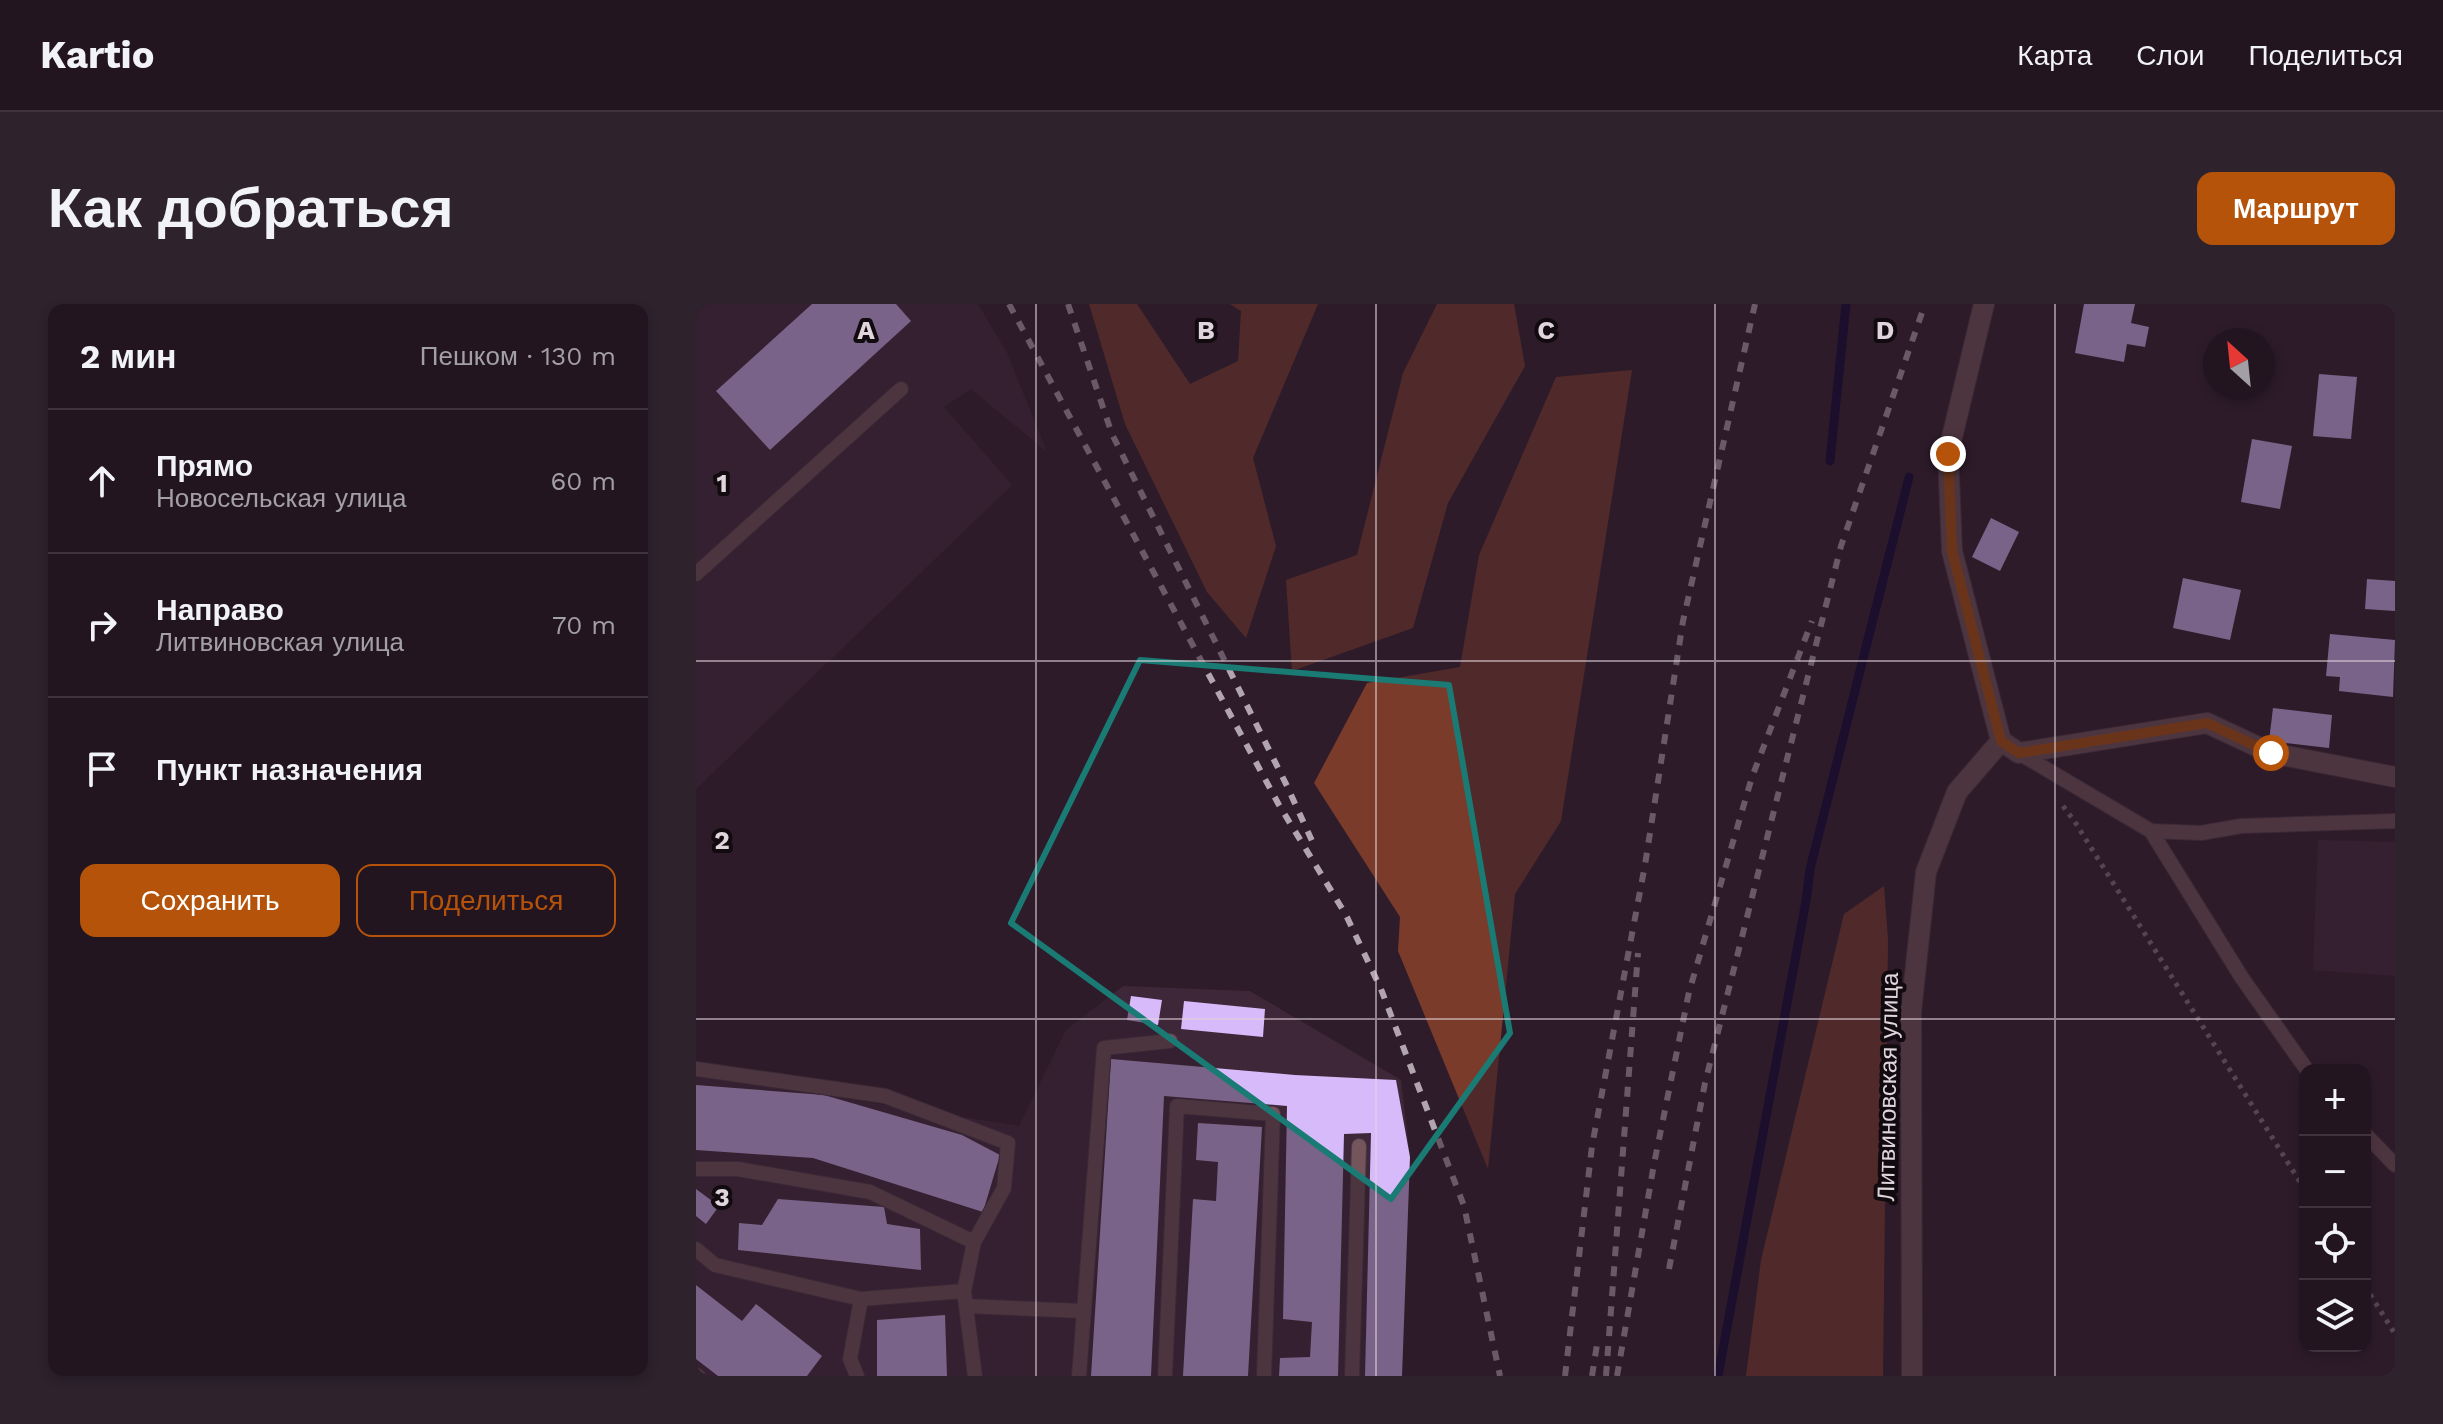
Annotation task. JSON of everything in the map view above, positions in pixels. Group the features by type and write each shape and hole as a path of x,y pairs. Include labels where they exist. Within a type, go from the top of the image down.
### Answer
{"street":[{"path":"1984,304 1948,454 1950,523 1952,551 2001,741 2019,753 2207,723 2271,753 2395,777"},
{"name":"Литвиновская улица","path":"1912,1376 1911,1012 1926,872 1957,792 2001,741"}],"lane":[{"path":"696,574 901,389"},
{"path":"2019,753 2151,831 2242,978 2303,1064"},
{"path":"2151,831 2201,833 2241,826 2395,821"},
{"path":"1079,1376 1104,1048 1170,1041"},
{"path":"696,1069 885,1096 1008,1143 1004,1188 974,1242 965,1298 975,1376"},
{"path":"1165,1376 1177,1106 1273,1114 1264,1376"},
{"path":"2367,1136 2395,1165"},
{"path":"1352,1376 1359,1146"},
{"path":"696,1169 738,1169 870,1192 974,1242"},
{"path":"696,1249 715,1265 861,1299 965,1298 1082,1311"},
{"path":"857,1376 850,1359 861,1299"}],"path":[{"path":"2056,799 2075,822 2299,1180"},
{"path":"2371,1296 2395,1334"}],"highlighted area":[{"path":"1140,660 1449,685 1510,1033 1391,1199 1011,923"}],"shaded area":[{"path":"696,304 978,304 1007,353 1047,452 971,389 944,407 1012,485 696,789"},
{"path":"1089,304 1137,304 1190,384 1238,361 1241,311 1230,304 1318,304 1253,458 1276,546 1246,638 1207,592 1125,424"},
{"path":"1437,304 1514,304 1525,366 1448,503 1413,628 1292,671 1286,580 1357,555 1403,373"},
{"path":"1632,370 1561,821 1515,894 1488,1169 1398,951 1400,917 1314,783 1367,683 1460,667 1479,555 1556,377"},
{"path":"2318,840 2395,842 2395,976 2313,970"},
{"path":"1884,886 1888,939 1883,1376 1746,1376 1761,1260 1844,914"},
{"path":"1123,986 1250,991 1401,1080 1410,1157 1402,1376 696,1376 696,1075 1019,1126 1066,1030"}],"building":[{"path":"812,304 896,304 911,321 770,450 716,391"},
{"path":"2084,304 2135,304 2131,323 2149,327 2145,347 2127,344 2124,362 2075,353"},
{"path":"2319,374 2357,377 2351,439 2313,436"},
{"path":"2252,439 2292,446 2280,509 2241,502"},
{"path":"1991,518 2019,532 2000,571 1972,557"},
{"path":"2183,578 2241,590 2230,640 2173,628"},
{"path":"2367,579 2395,581 2395,611 2365,609"},
{"path":"2330,634 2395,640 2393,697 2339,691 2340,677 2326,676"},
{"path":"2273,708 2332,715 2329,748 2269,741"},
{"path":"1131,996 1162,1000 1158,1025 1127,1020"},
{"path":"1184,1001 1265,1009 1263,1037 1181,1029"},
{"path":"1111,1059 1295,1075 1396,1080 1410,1157 1402,1376 1365,1376 1371,1133 1344,1134 1338,1376 1279,1376 1280,1358 1310,1357 1312,1322 1283,1319 1287,1106 1164,1096 1151,1376 1091,1376"},
{"path":"696,1085 824,1095 962,1135 1000,1155 983,1212 813,1158 696,1150"},
{"path":"1198,1123 1262,1127 1248,1376 1183,1376 1193,1199 1216,1201 1218,1162 1196,1160"},
{"path":"696,1189 719,1206 706,1224 696,1216"},
{"path":"778,1199 884,1207 887,1224 920,1229 921,1270 738,1250 739,1223 762,1225"},
{"path":"696,1285 742,1321 756,1304 822,1356 807,1376 718,1376 696,1359"},
{"path":"945,1315 947,1376 877,1376 877,1320"}],"waterway":[{"path":"1830,461 1846,304"},
{"path":"1718,1376 1810,869 1909,477"}],"railway":[{"path":"1009,304 1279,805 1346,915 1381,989 1464,1206 1500,1376"},
{"path":"1068,304 1112,434 1313,843"},
{"path":"1565,1376 1592,1146 1645,865 1683,621 1755,304"},
{"path":"1669,1269 1705,1083 1841,546 1925,304"},
{"path":"1617,1376 1654,1164 1689,992 1752,777 1812,621"},
{"path":"1606,1376 1638,953"},
{"path":"1592,1376 1598,1338"}],"route":[{"path":"1948,454 1952,551 2001,741 2019,753 2207,723 2271,753"}]}
